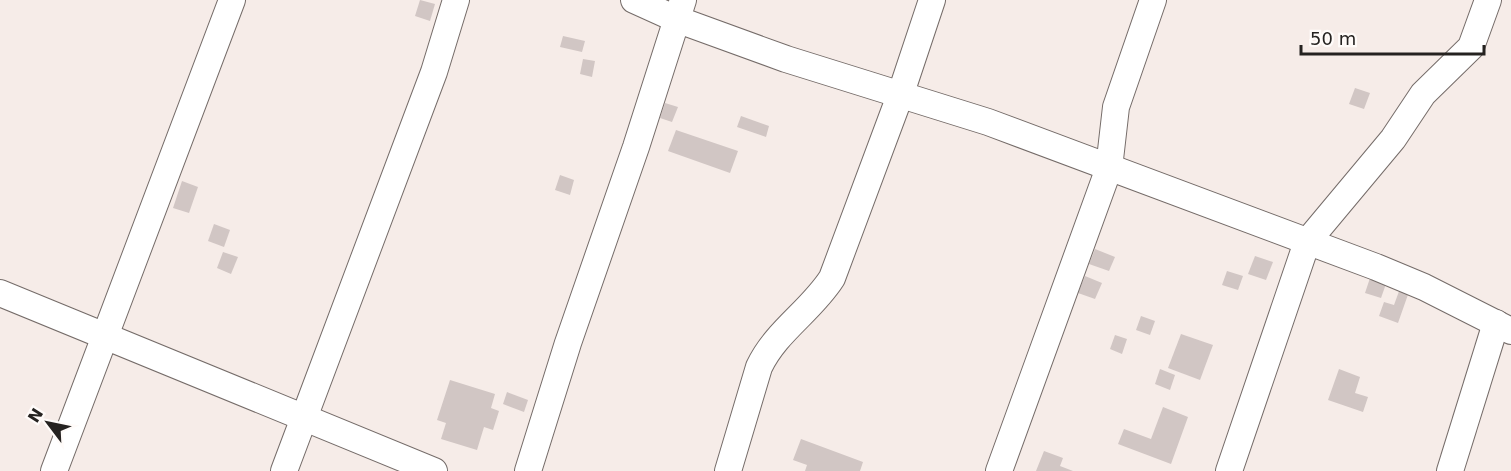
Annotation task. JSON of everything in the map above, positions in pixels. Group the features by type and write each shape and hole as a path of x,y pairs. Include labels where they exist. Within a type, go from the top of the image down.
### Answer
{"street":[{"path":"54,471 232,0"},
{"path":"284,471 430,82 456,0"},
{"path":"634,0 680,9 786,59 988,122 1424,287 1503,327 1449,471"},
{"path":"728,471 759,367 766,352 825,289 832,278 901,93 932,0"},
{"path":"999,471 1108,168 1116,107 1153,0"},
{"path":"1229,471 1306,242 1393,139 1423,94 1471,47 1488,0"},
{"path":"528,471 568,343 636,147 680,9"},
{"path":"0,293 434,471"}],"building":[{"path":"420,0 435,4 430,21 415,16"},
{"path":"563,36 585,41 582,52 560,47"},
{"path":"583,59 595,61 592,77 580,74"},
{"path":"1355,88 1370,93 1364,109 1349,104"},
{"path":"665,103 678,107 672,122 660,118"},
{"path":"741,116 769,126 766,137 737,127"},
{"path":"676,130 738,151 730,173 668,151"},
{"path":"560,175 574,180 570,195 555,190"},
{"path":"182,181 198,187 189,213 173,208"},
{"path":"214,224 230,230 224,247 208,241"},
{"path":"1095,249 1115,257 1109,271 1089,264"},
{"path":"223,252 238,257 231,274 217,268"},
{"path":"1255,256 1273,262 1266,280 1248,274"},
{"path":"1227,271 1243,276 1238,290 1222,285"},
{"path":"1371,275 1387,281 1381,298 1365,293"},
{"path":"1085,276 1102,283 1095,299 1078,293"},
{"path":"1402,283 1411,286 1398,323 1379,316 1384,302 1394,305"},
{"path":"1141,316 1155,321 1150,335 1136,330"},
{"path":"1181,334 1213,345 1200,380 1168,368"},
{"path":"1115,335 1127,339 1122,354 1110,349"},
{"path":"1160,369 1175,375 1170,390 1155,384"},
{"path":"1339,369 1360,377 1355,393 1368,397 1363,412 1328,400"},
{"path":"450,380 495,394 491,408 499,411 493,430 484,427 477,450 441,439 446,423 437,420"},
{"path":"507,392 528,400 524,412 503,404"},
{"path":"1163,407 1188,417 1171,464 1118,444 1124,429 1151,439"},
{"path":"801,439 863,462 860,471 805,471 807,465 793,460"},
{"path":"1044,451 1063,458 1060,466 1073,471 1036,471"}]}
